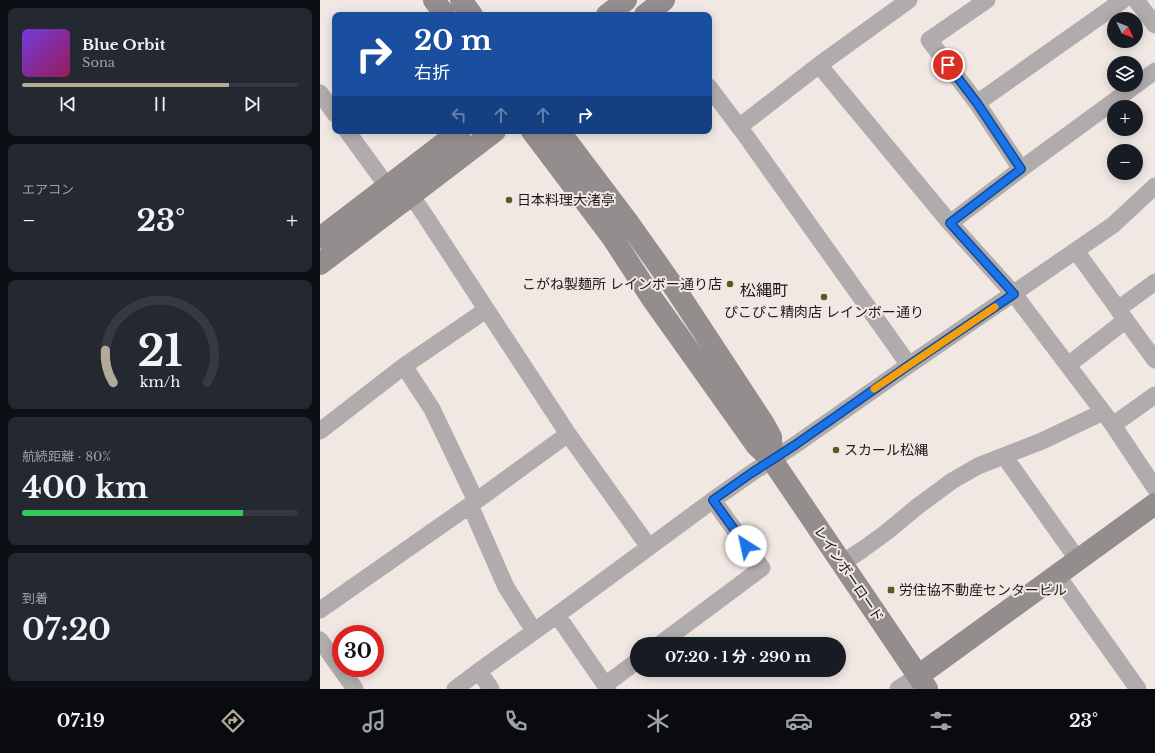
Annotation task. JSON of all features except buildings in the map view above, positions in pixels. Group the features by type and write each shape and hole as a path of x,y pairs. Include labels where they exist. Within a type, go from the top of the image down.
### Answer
{"street":[{"path":"434,0 443,12"},
{"path":"461,0 470,12"},
{"path":"739,127 819,65 909,0"},
{"path":"987,0 929,40 977,103 1021,169"},
{"path":"977,103 1123,0"},
{"path":"1136,0 1155,24"},
{"path":"819,65 950,223 1014,294 1108,418 1155,488"},
{"path":"1143,80 1155,71"},
{"path":"712,91 909,365"},
{"path":"950,223 1126,92"},
{"path":"320,93 332,110"},
{"path":"350,134 392,183 410,196 420,208 568,434 649,546"},
{"path":"320,238 456,134"},
{"path":"320,264 490,134"},
{"name":"レインボーロード","path":"534,134 612,238 656,304 756,446 772,460 922,682"},
{"path":"561,134 644,244 764,424 771,437 772,460"},
{"path":"455,689 713,500 1113,225 1155,186"},
{"path":"1076,251 1155,360"},
{"path":"1068,366 1155,282"},
{"path":"320,431 404,366 486,310"},
{"path":"404,366 432,409 473,503 506,587 534,631"},
{"path":"842,563 878,539 918,506 978,466 1042,441 1108,418 1155,395"},
{"path":"320,610 473,503 568,434"},
{"path":"1004,456 1078,560"},
{"path":"669,637 762,568 713,500"},
{"path":"898,689 922,682 1057,575 1155,504"},
{"path":"1057,575 1138,689"},
{"path":"557,615 606,687 630,667"},
{"path":"320,640 355,689"},
{"path":"479,671 491,689"}],"slow traffic":[{"path":"874,389 995,307"}],"place":[{"name":"日本料理大渚亭","path":"509,200"},
{"name":"こがね製麺所 レインボー通り店","path":"730,284"},
{"name":"ぴこぴこ精肉店 レインボー通り","path":"824,297"},
{"name":"スカール松縄","path":"836,450"},
{"name":"労住協不動産センタービル","path":"891,590"}],"district":[{"name":"松縄町","path":"764,290"}],"route":[{"path":"746,546 713,500 1014,294 950,223 1021,169 977,103 948,65"}]}
